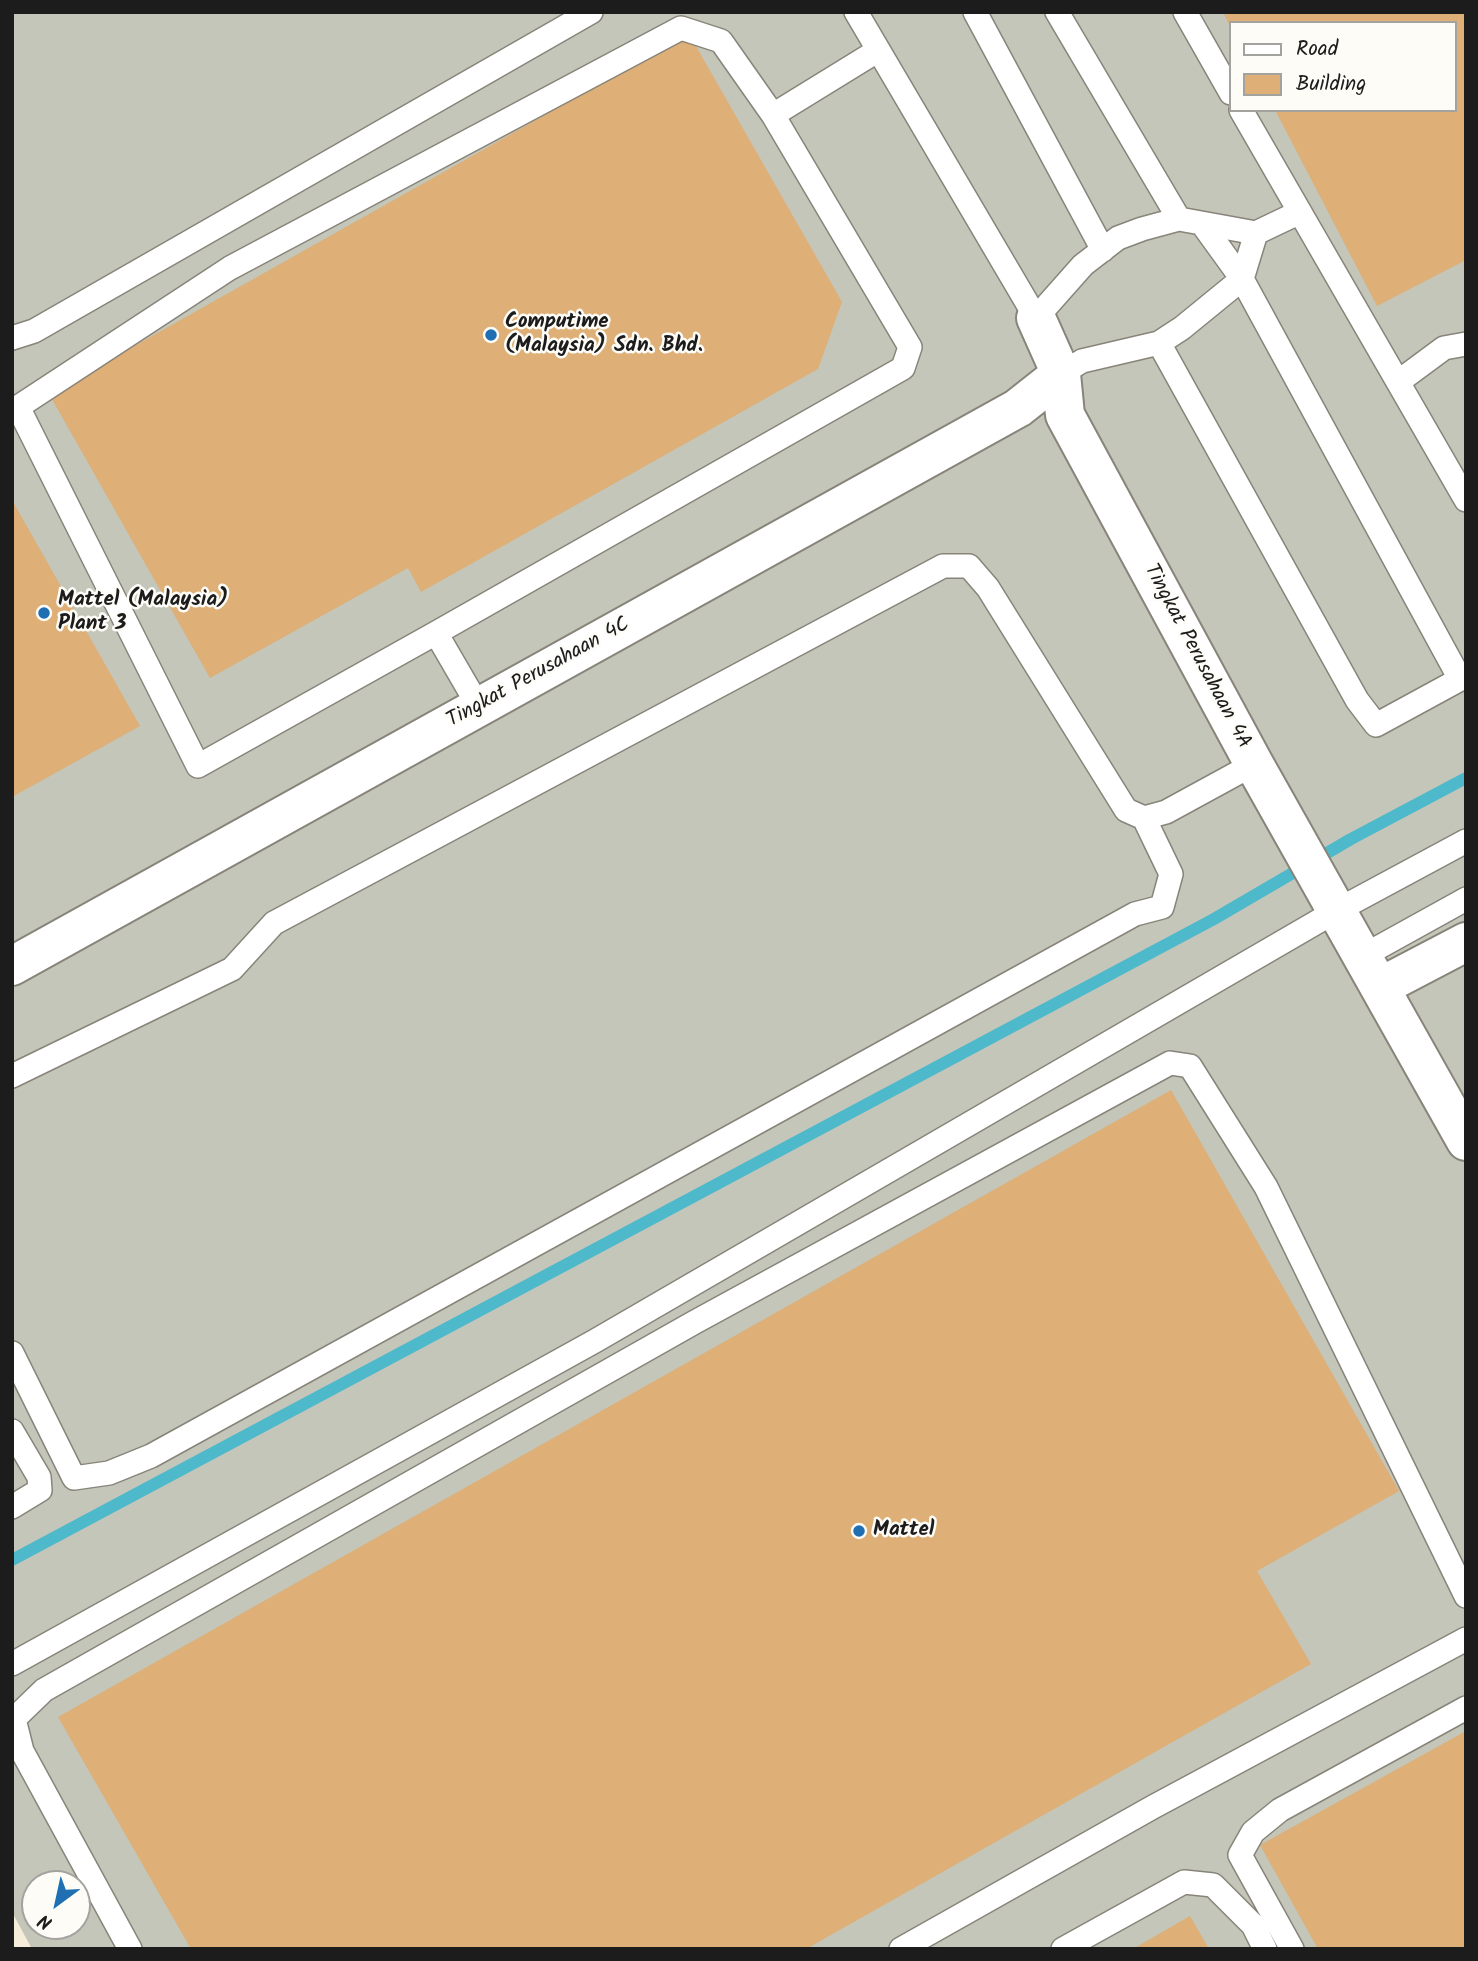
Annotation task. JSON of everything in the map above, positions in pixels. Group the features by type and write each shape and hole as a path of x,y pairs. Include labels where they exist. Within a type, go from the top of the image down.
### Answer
{"street":[{"name":"Tingkat Perusahaan 4A","path":"1036,318 1061,374 1065,415 1254,764 1466,1141"},
{"name":"Tingkat Perusahaan 4C","path":"12,966 1018,408 1061,374"},
{"path":"1372,971 1466,942"}],"lane":[{"path":"12,338 34,331 591,12"},
{"path":"856,12 1036,318 1083,265 1118,238 1179,219 1256,233 1300,212"},
{"path":"975,12 1103,250"},
{"path":"1057,12 1179,219"},
{"path":"1185,12 1230,91"},
{"path":"681,28 721,41 773,115 910,347 903,368 436,633 198,766 18,407 230,268 681,28"},
{"path":"773,115 877,51"},
{"path":"1242,112 1466,500"},
{"path":"1159,343 1357,700 1376,725 1463,677 1242,279 1203,225"},
{"path":"1061,374 1082,361 1159,343 1242,279 1256,233"},
{"path":"1398,382 1455,346 1466,336"},
{"path":"13,1357 74,1478 109,1472 151,1456 1135,914 1162,907 1171,874 1144,818 1126,810 988,588 969,566 943,566 274,923 232,969 14,1071"},
{"path":"436,633 479,707"},
{"path":"1144,818 1166,811 1254,764"},
{"path":"12,1664 595,1341 1336,911 1466,841"},
{"path":"1372,971 1466,900"},
{"path":"130,1949 22,1751 14,1718 44,1690 695,1322 1170,1063 1190,1066 1266,1187 1466,1595"},
{"path":"12,1431 39,1477 40,1490 12,1507"},
{"path":"901,1949 1153,1807 1466,1639"},
{"path":"1292,1949 1240,1855 1253,1832 1280,1810 1466,1708"},
{"path":"1063,1949 1184,1882 1213,1885 1253,1925 1265,1949"}],"shaded area":[{"path":"12,12 1466,12 1466,1949 32,1949 27,1940 91,1940 91,1870 21,1870 21,1929 12,1912"}],"building":[{"path":"1223,12 1466,12 1466,260 1377,306 1276,112 1457,112 1457,21 1230,21 1230,26"},
{"name":"Computime (Malaysia) Sdn. Bhd.","path":"689,34 842,302 818,369 421,592 408,568 210,678 49,394"},
{"name":"Mattel (Malaysia) Plant 3","path":"12,500 140,726 12,797"},
{"name":"Mattel","path":"1171,1090 1399,1491 1257,1571 1311,1664 806,1949 191,1949 58,1717"},
{"path":"1466,1731 1466,1945 1459,1949 1318,1949 1260,1845"},
{"path":"1190,1916 1209,1949 1133,1949"}],"waterway":[{"path":"12,1560 1214,919 1351,839 1466,778"}],"place":[{"name":"Computime (Malaysia) Sdn. Bhd.","path":"491,335"},
{"name":"Mattel (Malaysia) Plant 3","path":"44,613"},
{"name":"Mattel","path":"859,1531"}]}
